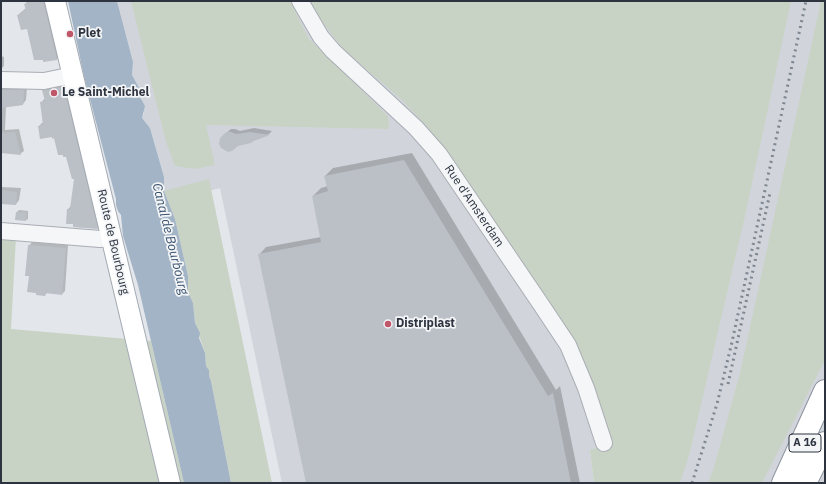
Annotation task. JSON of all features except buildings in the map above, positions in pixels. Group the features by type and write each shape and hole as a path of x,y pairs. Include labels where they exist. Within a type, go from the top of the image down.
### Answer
{"highway":[{"path":"784,483 825,392"},
{"name":"A 16","path":"784,483 825,402"},
{"name":"A 16","path":"805,483 822,450"}],"main road":[{"name":"Route de Bourbourg","path":"55,1 170,483"}],"street":[{"name":"Rue d'Amsterdam","path":"300,1 321,36 334,51 419,131 439,154 568,345 586,388 604,443"},
{"path":"5,80 44,81 73,75"},
{"path":"1,231 100,239 112,238"}],"shaded area":[{"path":"117,1 825,1 825,483 653,483 590,450 594,483 282,483 220,188 169,202 164,191 164,177 150,128 142,118 144,113 138,97 139,92 132,75 133,62"}],"green space":[{"path":"131,1 290,1 309,39 388,116 389,129 206,125 215,165 195,169 175,166 166,142"},
{"path":"310,1 791,1 745,216 689,456 680,483 594,483 590,450 610,444 573,338 430,130 403,101 342,48 315,12"},
{"path":"821,1 825,1 825,360 762,483 708,483 714,467 740,373"},
{"path":"209,179 272,483 231,483 209,370 206,366 205,353 195,323 193,303 188,292 188,276 175,219 164,191"},
{"path":"1,236 16,237 11,329 151,341 184,483 1,483"}],"water":[{"name":"Canal de Bourbourg","path":"68,1 117,1 133,62 132,75 139,88 138,96 145,106 142,118 150,128 164,177 164,191 175,219 188,276 188,292 193,303 195,323 200,333 199,338 205,353 206,366 209,370 231,483 184,483 138,285 123,236 121,215 116,205 116,199 84,76"}],"railway":[{"path":"692,483 717,404 732,342 806,1"},
{"path":"728,384 770,193"}],"place":[{"name":"Plet","path":"70,34"},
{"name":"Le Saint-Michel","path":"54,93"},
{"name":"Distriplast","path":"388,324"}]}
